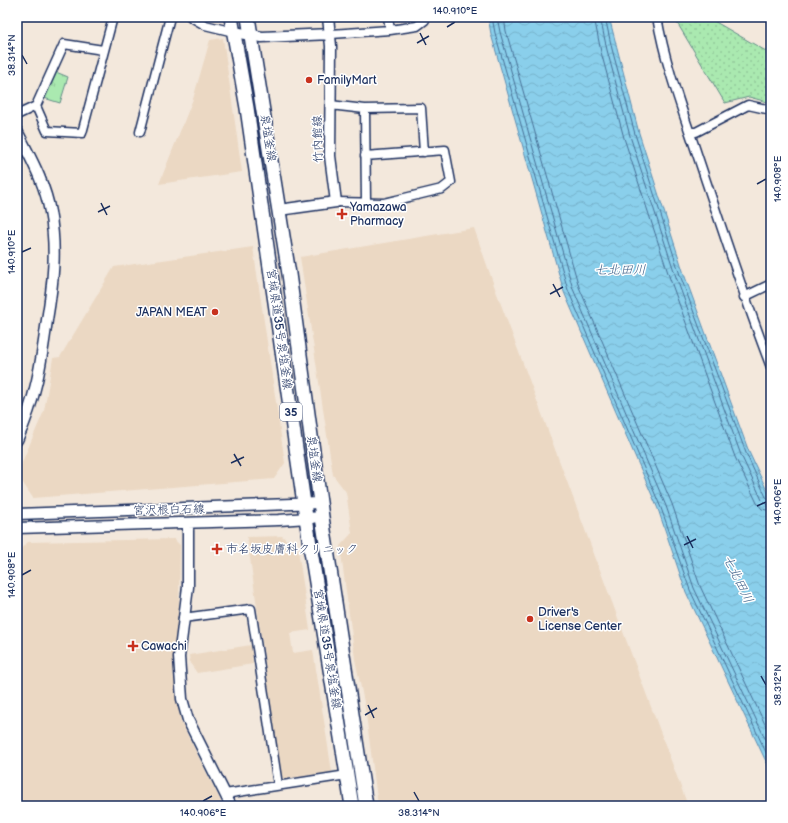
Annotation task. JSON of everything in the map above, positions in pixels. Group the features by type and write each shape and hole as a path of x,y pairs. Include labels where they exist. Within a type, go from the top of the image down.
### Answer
{"main road":[{"name":"宮城県道35号泉塩釜線","path":"231,17 247,108 306,519 352,806"},
{"name":"泉塩釜線","path":"248,17 279,210 322,517 366,806"}],"street":[{"path":"36,106 47,131 82,133 113,17"},
{"path":"140,132 170,17"},
{"path":"191,17 205,24 251,36 277,37 390,30 417,26 424,20 425,17"},
{"name":"竹内館線","path":"328,17 331,34 330,156 336,202"},
{"path":"388,17 390,30"},
{"path":"657,17 661,40 690,132 744,297 771,367"},
{"path":"17,115 36,106 64,44 103,50"},
{"path":"330,105 365,109 421,108 424,152"},
{"path":"690,132 696,132 748,105 771,110"},
{"path":"365,109 366,203"},
{"path":"17,131 44,187 50,212 55,257 53,283 37,388 17,440"},
{"path":"279,210 336,202 384,203 442,189 451,182 445,150 365,156"},
{"path":"744,297 771,284"},
{"path":"17,514 305,505 320,503"},
{"name":"宮沢根白石線","path":"17,528 306,519 322,517"},
{"path":"188,523 188,587 179,657 182,699 188,720 231,806"},
{"path":"183,618 251,609 278,785"},
{"path":"225,794 347,775"}],"shaded area":[{"path":"223,38 242,172 159,184 193,99 210,40"},
{"path":"474,228 496,291 688,806 378,806 365,707 355,659 340,546 352,533 346,492 333,475 300,257"},
{"path":"253,247 285,463 274,479 33,498 17,474 44,411 53,358 60,357 114,267"},
{"path":"282,536 298,550 310,630 290,633 293,653 313,650 332,772 284,779 281,776 247,537"},
{"path":"174,539 180,545 179,608 173,673 181,722 223,806 17,806 17,552 28,542"},
{"path":"251,645 253,664 197,673 190,663 189,655"}],"green space":[{"path":"696,17 707,17 771,54 771,103 749,97 725,103 676,21"},
{"path":"56,72 68,77 60,103 44,98"}],"water":[{"name":"七北田川","path":"488,17 609,17 639,133 684,274 749,452 771,499 771,772 686,592 658,509 564,292 491,34"}],"place":[{"name":"FamilyMart","path":"309,80"},
{"name":"Yamazawa Pharmacy","path":"342,214"},
{"name":"JAPAN MEAT","path":"215,312"},
{"name":"市名坂皮膚科クリニック","path":"217,549"},
{"name":"Driver's License Center","path":"530,619"},
{"name":"Cawachi","path":"133,646"}]}
